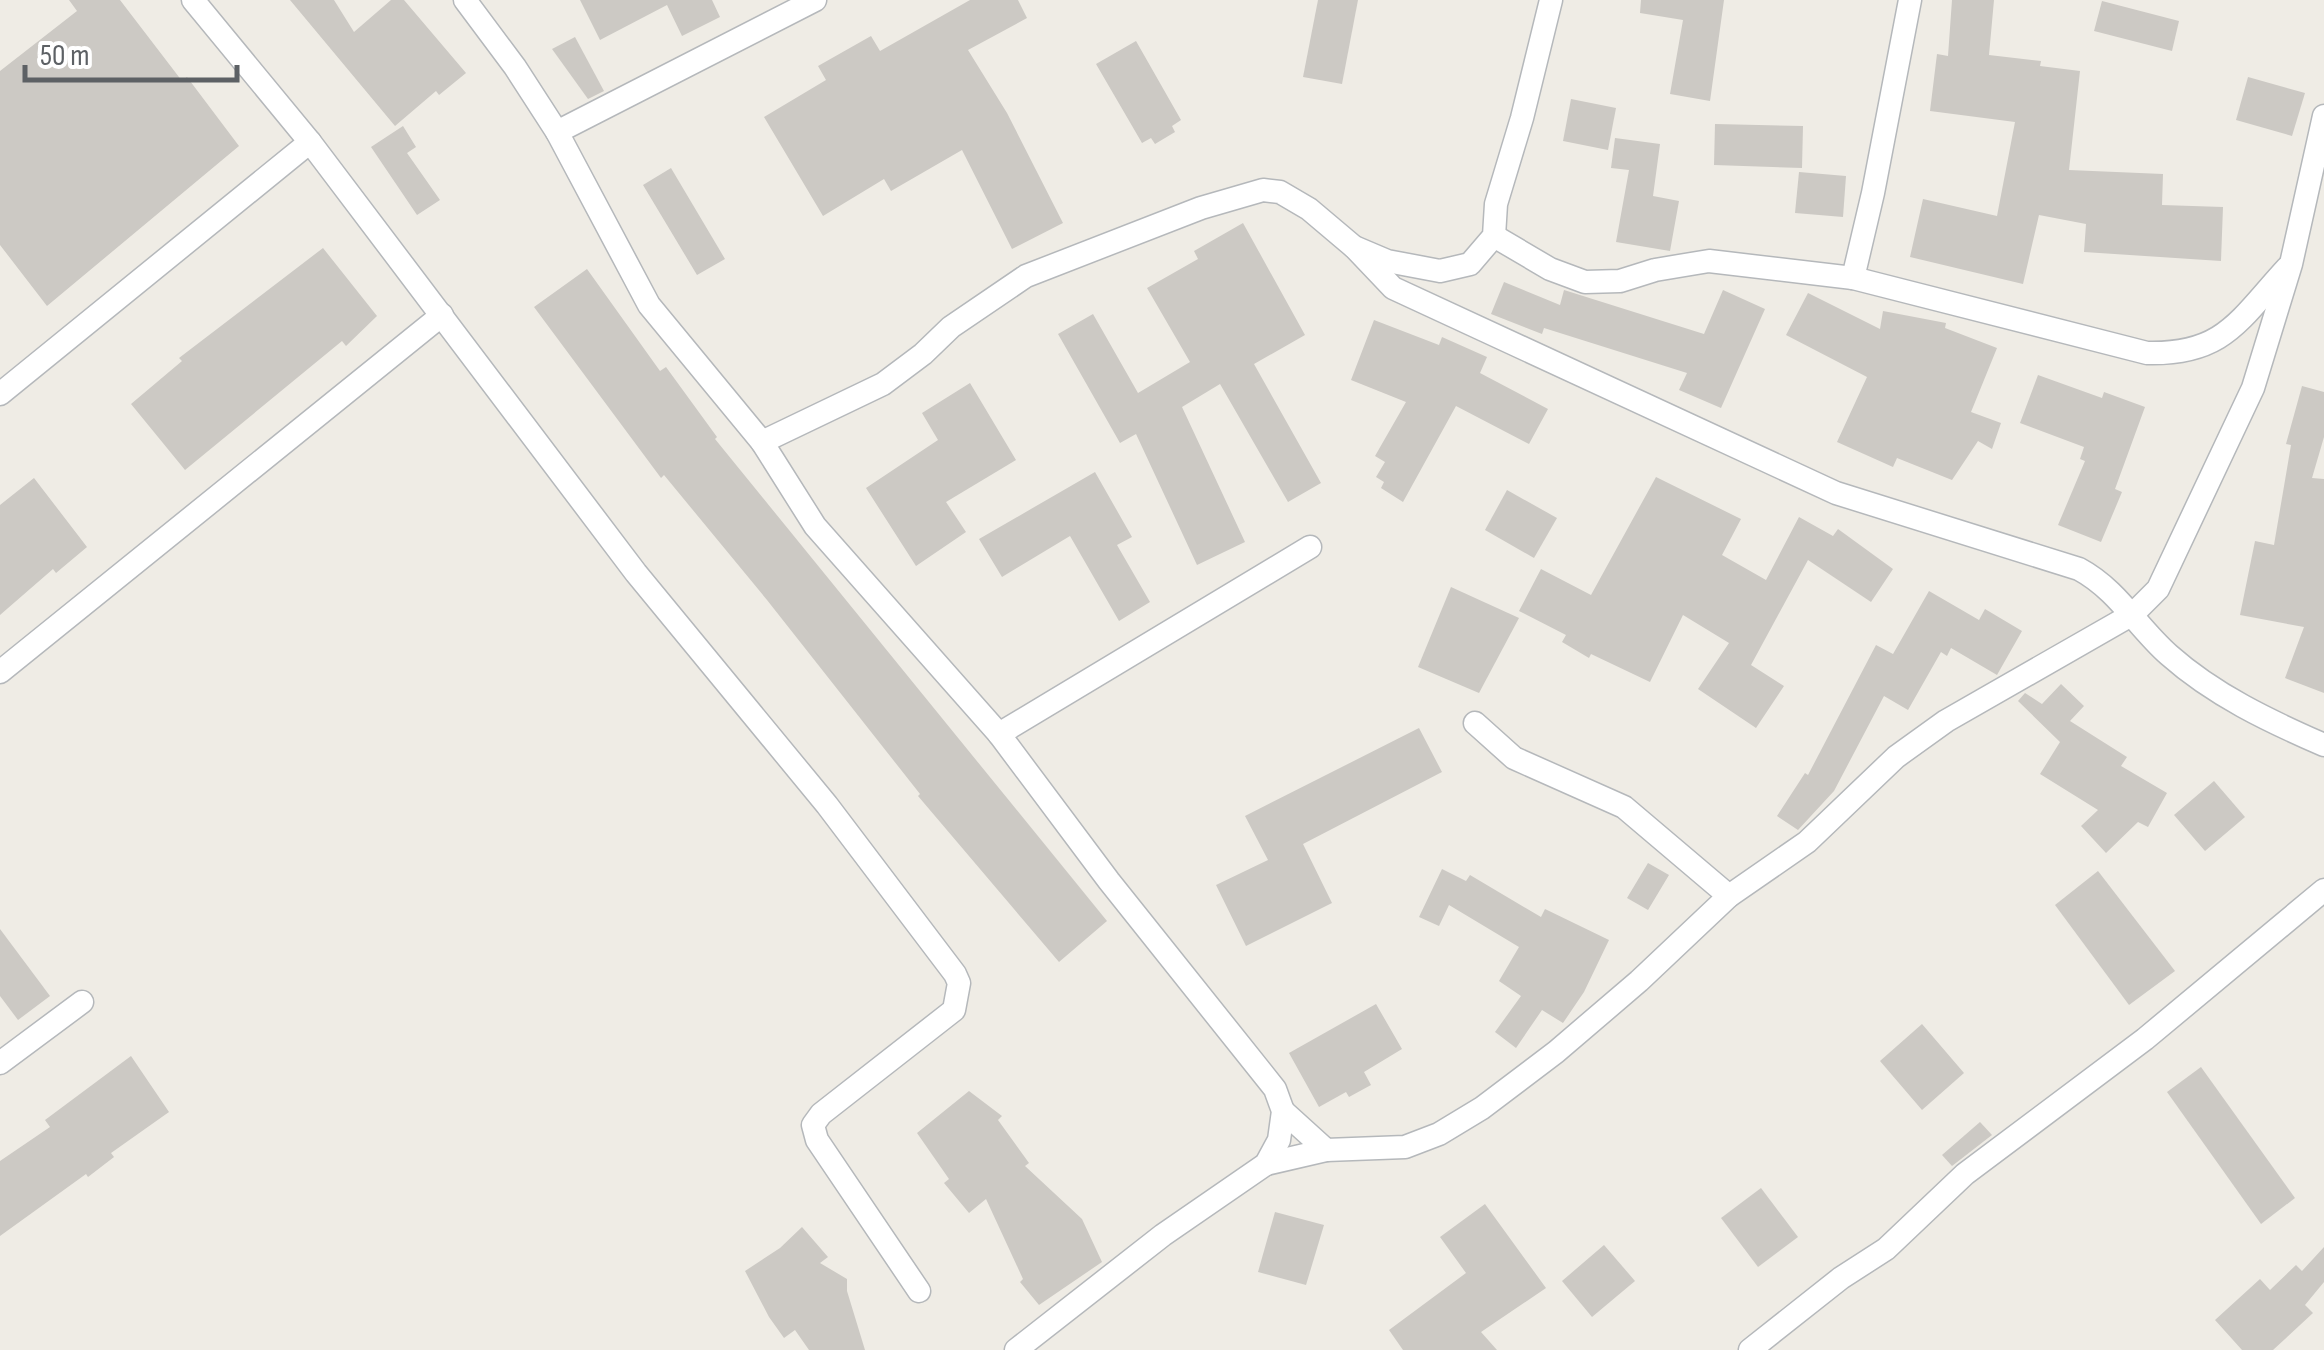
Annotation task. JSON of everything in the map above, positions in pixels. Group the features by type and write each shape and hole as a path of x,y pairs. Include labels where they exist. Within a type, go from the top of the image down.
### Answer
{"street":[{"path":"193,0 310,142 636,573 827,805 955,974 960,983 954,1010 821,1114 814,1125 817,1140 919,1291"},
{"path":"465,0 515,66 557,132 649,305 762,442 815,526 999,734 1109,881 1275,1089 1282,1111 1280,1140 1266,1164"},
{"path":"557,132 815,0"},
{"path":"1354,247 1387,261 1440,271 1470,264 1494,236 1496,204 1551,0"},
{"path":"1853,278 1910,0"},
{"path":"1016,1350 1163,1235 1266,1164 1326,1150 1405,1146 1439,1134 1482,1108 1556,1052 1639,981 1729,896 1807,842 1896,757 1946,721 2133,614 2158,589 2254,388 2291,264 2324,116"},
{"path":"0,394 310,142"},
{"path":"762,442 883,384 923,354 950,327 1026,276 1201,208 1263,190 1280,192 1310,209 1394,288 1836,493 2079,570 2112,590 2165,652 2195,677 2236,703 2324,744"},
{"path":"1494,236 1550,270 1585,282 1620,282 1655,270 1709,261 1853,278 2147,353 2182,354 2218,340 2291,264"},
{"path":"0,672 442,315"},
{"path":"999,734 1310,547"},
{"path":"1475,722 1514,758 1624,807 1729,896"},
{"path":"1750,1350 1841,1278 1886,1249 1965,1174 2145,1039 2324,890"},
{"path":"0,1063 82,1002"},
{"path":"1282,1111 1326,1150"}],"building":[{"path":"69,0 120,0 182,81 187,77 239,146 47,306 0,245 0,71 77,11"},
{"path":"290,0 334,0 354,32 391,0 404,0 466,73 439,95 436,91 395,126"},
{"path":"580,0 712,0 720,17 682,36 667,5 600,40"},
{"path":"970,0 1018,0 1027,18 968,50 1007,113 1063,223 1012,249 962,150 891,191 884,179 823,216 764,117 826,80 818,66 871,36 880,51"},
{"path":"1318,0 1358,0 1342,84 1303,77"},
{"path":"1641,0 1724,0 1710,101 1670,94 1683,20 1640,13"},
{"path":"1952,0 1994,0 1989,55 2041,61 2040,66 2080,71 2069,170 2163,174 2162,205 2223,207 2221,261 2084,252 2086,224 2039,215 2023,284 1910,257 1923,199 1997,216 2015,122 1930,111 1937,54 1948,56"},
{"path":"2102,1 2179,21 2172,51 2094,31"},
{"path":"575,37 604,91 588,99 552,49"},
{"path":"1136,41 1181,120 1172,126 1175,132 1155,144 1151,138 1142,143 1096,64"},
{"path":"2248,77 2305,93 2292,136 2236,120"},
{"path":"1571,99 1616,108 1608,150 1563,141"},
{"path":"1715,124 1803,126 1802,168 1714,165"},
{"path":"403,126 416,147 407,153 440,200 417,215 371,147"},
{"path":"1615,138 1660,144 1653,196 1679,201 1670,251 1616,242 1629,170 1611,168"},
{"path":"671,168 725,259 697,275 643,185"},
{"path":"1799,172 1846,176 1843,217 1795,213"},
{"path":"1243,223 1305,335 1254,364 1321,483 1288,502 1220,384 1182,407 1245,542 1197,565 1136,434 1120,443 1058,334 1093,314 1138,393 1190,362 1147,288 1198,259 1194,251"},
{"path":"323,248 377,316 346,346 342,341 185,470 131,404 182,361 179,358"},
{"path":"587,269 660,371 666,367 715,439 1107,921 1059,962 918,796 767,600 664,475 661,478 534,307"},
{"path":"1504,282 1560,305 1564,290 1704,334 1723,290 1765,309 1721,408 1679,390 1687,373 1544,328 1542,334 1491,314"},
{"path":"1808,293 1880,329 1883,311 1946,323 1945,328 1997,348 1971,412 2001,423 1992,449 1978,441 1952,480 1897,458 1893,467 1837,442 1867,377 1786,335"},
{"path":"1374,320 1439,345 1442,337 1487,357 1480,373 1548,409 1529,444 1456,406 1403,502 1381,488 1384,482 1376,477 1385,462 1375,456 1406,402 1351,380"},
{"path":"2038,375 2102,398 2104,392 2145,407 2115,489 2122,492 2101,542 2058,525 2085,461 2080,459 2084,447 2020,423"},
{"path":"970,383 1016,460 946,502 966,532 916,566 866,488 938,440 922,413"},
{"path":"2302,386 2324,392 2324,437 2312,478 2324,479 2324,693 2285,678 2304,627 2240,615 2255,541 2274,545 2291,445 2286,444"},
{"path":"1095,472 1132,537 1117,545 1150,602 1119,621 1070,536 1002,577 979,539"},
{"path":"1656,477 1741,519 1722,555 1766,580 1799,517 1833,536 1838,529 1893,569 1871,602 1808,560 1751,665 1784,686 1756,728 1698,689 1729,643 1683,615 1650,682 1591,654 1589,658 1562,642 1566,635 1519,611 1541,569 1591,595"},
{"path":"34,478 87,547 56,573 53,569 0,615 0,505"},
{"path":"1507,490 1557,518 1534,558 1485,530"},
{"path":"1451,587 1519,618 1479,693 1418,667"},
{"path":"1929,591 1979,620 1985,609 2022,631 1997,675 1951,648 1947,656 1941,652 1908,710 1884,696 1834,791 1798,830 1777,816 1805,773 1808,775 1876,645 1893,654"},
{"path":"2061,684 2084,706 2070,721 2127,757 2121,766 2167,793 2148,827 2138,822 2106,853 2081,826 2098,810 2040,774 2060,742 2018,701 2025,693 2042,704"},
{"path":"1419,728 1442,772 1303,844 1332,903 1246,946 1216,885 1268,860 1245,816"},
{"path":"2214,781 2245,817 2205,851 2174,815"},
{"path":"1648,863 1669,875 1648,910 1627,898"},
{"path":"1442,869 1466,881 1470,875 1541,917 1545,909 1609,940 1584,992 1563,1023 1542,1010 1516,1048 1495,1032 1521,996 1499,981 1519,947 1449,905 1439,926 1419,917"},
{"path":"2098,871 2175,971 2129,1005 2055,905"},
{"path":"0,929 50,996 18,1020 0,996"},
{"path":"1376,1004 1402,1049 1364,1072 1371,1085 1349,1097 1346,1092 1319,1107 1289,1053"},
{"path":"1922,1024 1964,1073 1922,1110 1880,1061"},
{"path":"131,1056 169,1112 111,1153 114,1157 88,1177 86,1174 0,1236 0,1161 50,1127 45,1120"},
{"path":"2201,1067 2295,1198 2261,1224 2167,1092"},
{"path":"969,1091 1002,1116 998,1120 1029,1163 1025,1166 1082,1219 1102,1262 1039,1305 1020,1282 1023,1279 986,1199 969,1213 944,1183 949,1179 917,1133"},
{"path":"1980,1122 1992,1135 1952,1166 1942,1155"},
{"path":"1761,1188 1798,1237 1758,1267 1721,1218"},
{"path":"1485,1204 1546,1288 1481,1332 1497,1350 1403,1350 1389,1330 1466,1273 1440,1237"},
{"path":"1275,1212 1324,1225 1306,1285 1258,1272"},
{"path":"802,1227 828,1257 820,1263 847,1279 865,1350 809,1350 795,1330 784,1338 745,1271 780,1248"},
{"path":"1604,1245 1635,1281 1592,1317 1562,1281"},
{"path":"2324,1247 2324,1282 2305,1305 2313,1313 2273,1350 2242,1350 2215,1320 2260,1279 2270,1290 2296,1265 2302,1271"}]}
